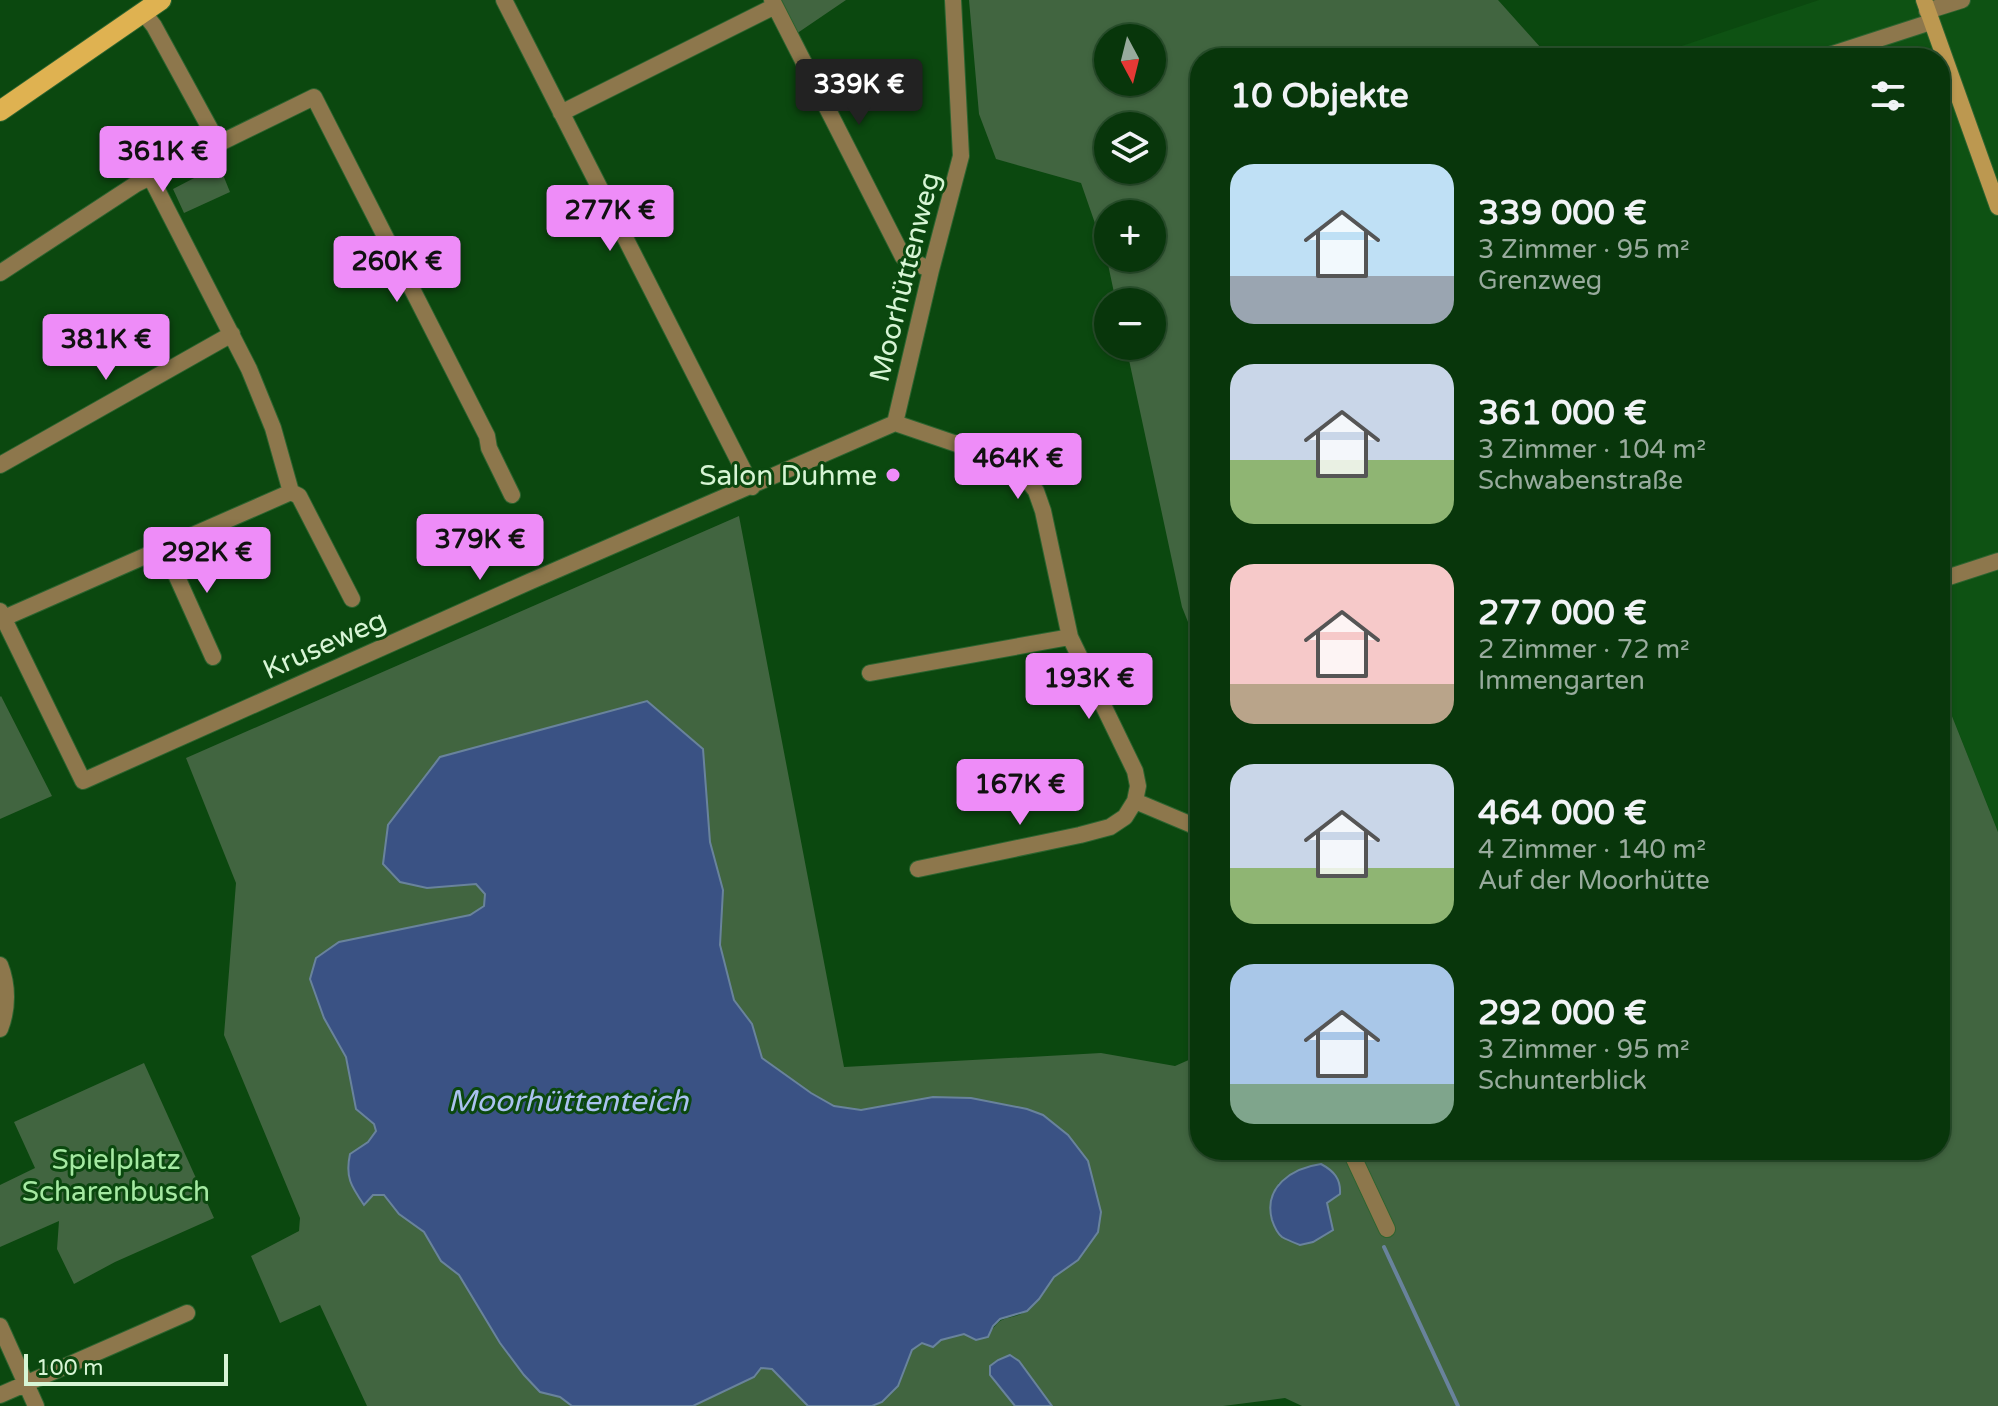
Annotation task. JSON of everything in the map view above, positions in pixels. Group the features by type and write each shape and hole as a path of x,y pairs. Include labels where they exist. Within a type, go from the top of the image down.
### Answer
{"main road":[{"path":"0,111 161,0"}],"street":[{"path":"504,0 752,487"},
{"name":"Moorhüttenweg","path":"895,423 961,156 953,0"},
{"path":"1843,48 1927,11 1962,0"},
{"path":"561,113 774,3 903,257 931,270"},
{"path":"1927,11 1940,48"},
{"path":"143,12 154,26 219,145"},
{"path":"1950,74 1998,207"},
{"path":"0,273 136,184 314,97 487,436 489,448 512,495"},
{"path":"151,178 249,369 273,428 291,492 299,496 352,599"},
{"path":"0,465 232,334"},
{"path":"895,423 998,458 1023,474 1036,491 1070,637 1135,771 1138,786 1135,801 1125,817 1110,827 918,869"},
{"name":"Kruseweg","path":"2,614 83,781 895,423"},
{"path":"2,614 291,492"},
{"path":"164,548 213,657"},
{"path":"1950,577 1998,561"},
{"path":"870,673 1070,637"},
{"path":"1135,801 1190,824"},
{"path":"0,965 6,1002 0,1029"},
{"path":"1355,1160 1387,1229"},
{"path":"0,1395 187,1313"},
{"path":"0,1326 36,1406"}],"shaded area":[{"path":"1819,0 1998,0 1998,832 1950,711 1950,48 1676,48"}],"green space":[{"path":"780,0 846,0 796,34"},
{"path":"969,0 1498,0 1541,48 1190,48 1190,627 1182,607 1129,360 1166,360 1166,288 1113,288 1110,272 1166,272 1166,200 1094,200 1094,220 1081,183 996,159 979,114"},
{"path":"219,165 230,192 184,213 173,189"},
{"path":"739,516 844,1067 1101,1053 1175,1066 1190,1059 1190,1160 1950,1160 1950,711 1998,832 1998,1406 1302,1406 1285,1398 1223,1406 1052,1406 1019,1361 990,1375 1015,1406 872,1406 882,1402 912,1350 922,1343 965,1334 988,1337 997,1323 1032,1307 1052,1279 1078,1260 1027,1109 970,1098 933,1097 861,1110 834,1106 762,1058 752,1024 734,1000 720,944 723,890 710,842 703,749 400,882 427,888 476,884 485,894 484,906 324,1018 346,1057 356,1109 374,1124 376,1131 368,1142 350,1155 373,1195 384,1194 399,1214 424,1232 441,1261 459,1275 500,1343 540,1392 560,1397 572,1406 367,1406 320,1305 280,1323 251,1256 299,1231 300,1218 224,1035 236,883 186,758","holes":["1279,1183 1340,1194 1327,1203 1333,1230 1313,1242 1270,1211 1272,1196"]},
{"path":"0,697 52,796 0,819"},
{"name":"Spielplatz Scharenbusch","path":"144,1063 214,1218 115,1262 74,1284 57,1249 59,1221 0,1247 0,1185 35,1168 14,1122"},
{"path":"761,1368 772,1369 808,1406 693,1406 754,1377"}],"water":[{"name":"Moorhüttenteich","path":"647,701 703,749 710,842 723,890 720,945 734,1000 752,1024 762,1058 834,1106 861,1110 933,1097 971,1098 1027,1109 1043,1115 1068,1135 1088,1161 1101,1212 1098,1232 1078,1260 1054,1277 1027,1311 1000,1319 988,1337 976,1340 964,1334 941,1340 933,1347 922,1343 912,1350 898,1386 882,1402 872,1406 808,1406 772,1369 761,1368 754,1377 693,1406 572,1406 560,1397 540,1392 524,1375 500,1343 459,1275 441,1261 424,1232 399,1214 384,1195 373,1195 364,1205 350,1181 350,1154 368,1142 376,1131 374,1124 356,1109 346,1057 324,1018 310,979 316,958 339,942 470,915 484,906 485,894 476,884 427,888 400,882 383,864 388,825 440,757"},
{"path":"1321,1164 1333,1173 1339,1184 1340,1194 1327,1203 1333,1230 1313,1242 1300,1245 1282,1237 1277,1231 1270,1208 1272,1198 1282,1181 1290,1175"},
{"path":"1010,1355 1019,1361 1052,1406 1015,1406 990,1375 990,1366"}],"waterway":[{"path":"1384,1247 1458,1406"}],"place":[{"name":"Salon Duhme","path":"893,475"}]}
